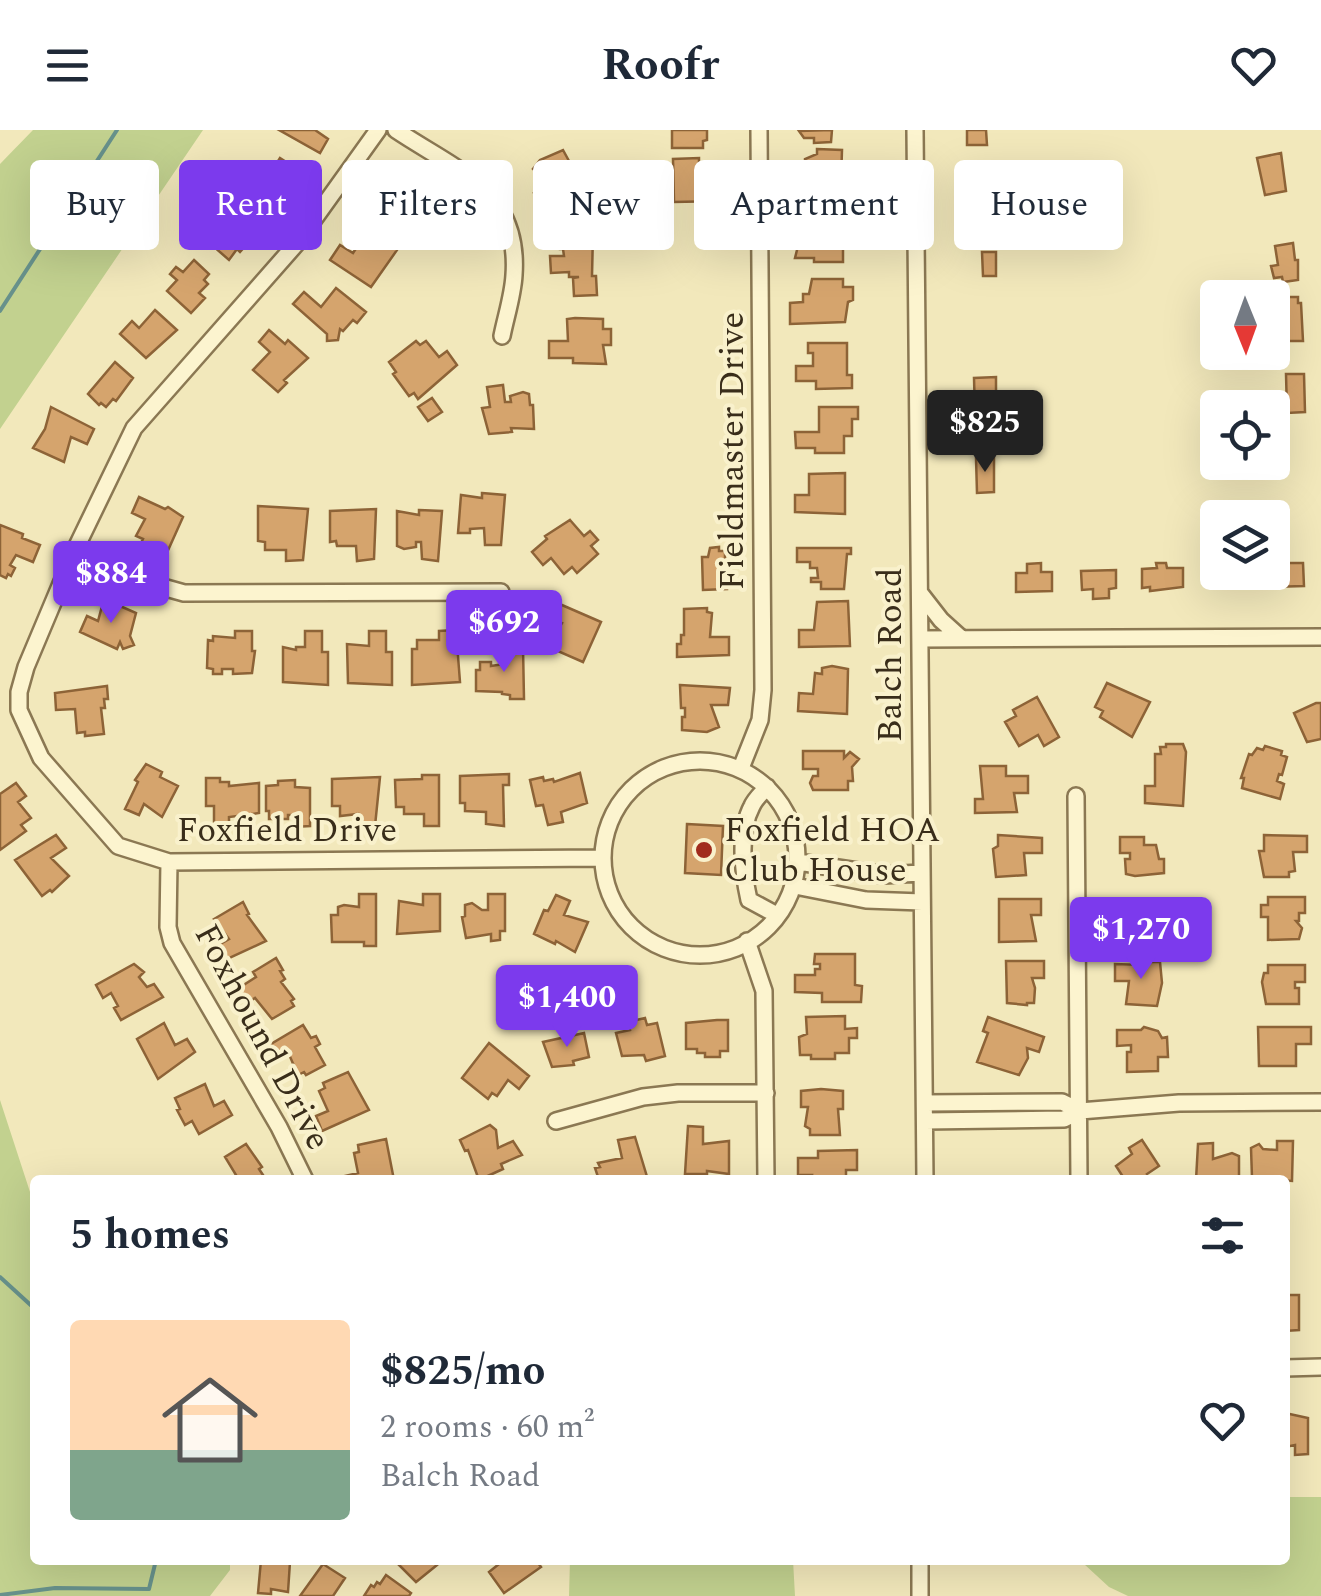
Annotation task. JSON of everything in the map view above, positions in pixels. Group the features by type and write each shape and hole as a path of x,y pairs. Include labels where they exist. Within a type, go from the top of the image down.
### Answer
{"street":[{"name":"Foxfield Drive","path":"378,130 297,243 134,428 76,548 26,667 19,692 20,710 41,758 100,830 118,846 169,862 600,858"},
{"path":"396,130 488,192 504,210 512,228 514,277 502,336"},
{"name":"Fieldmaster Drive","path":"741,768 760,720 763,690 759,130"},
{"name":"Balch Road","path":"915,130 925,1175"},
{"path":"76,548 184,594 500,592"},
{"path":"920,593 940,620 962,640"},
{"path":"920,639 1321,637"},
{"path":"688,763 726,763 741,768 767,787 788,814 794,831 798,862 795,886 777,914 747,941 732,949 682,953 657,945 640,934 615,908 600,858 618,806 640,783 657,772 688,763"},
{"path":"767,787 752,805 746,828 744,874 749,900 777,914"},
{"path":"1076,796 1079,1175"},
{"name":"Foxhound Drive","path":"169,862 168,926 172,943 280,1128 302,1175"},
{"path":"798,862 871,874 921,872"},
{"path":"795,886 866,900 922,902"},
{"path":"747,941 764,991 766,1175"},
{"path":"556,1122 643,1097 766,1092"},
{"path":"925,1102 1062,1102 1080,1110"},
{"path":"925,1120 1064,1119 1080,1110 1321,1102"},
{"path":"1290,1368 1321,1367"},
{"path":"920,1565 920,1596"}],"green space":[{"path":"33,130 203,130 179,160 159,195 159,160 30,160 30,250 122,250 0,429 0,164"},
{"path":"0,1100 30,1192 30,1565 230,1565 230,1570 210,1596 0,1596"},
{"path":"1290,1497 1321,1497 1321,1596 1128,1596 1109,1587 1085,1565 1290,1565"},
{"path":"570,1565 793,1565 795,1596 569,1596"}],"building":[{"path":"279,130 315,130 328,139 320,153"},
{"path":"672,130 707,130 707,140 703,141 703,148 672,148"},
{"path":"832,130 831,142 814,143 814,138 804,138 799,131"},
{"path":"967,130 986,130 987,145 967,145"},
{"path":"817,149 842,150 842,160 805,160 817,154"},
{"path":"563,150 568,160 540,160"},
{"path":"1281,153 1286,191 1265,195 1257,158"},
{"path":"699,158 694,160 694,202 674,202 673,159"},
{"path":"1293,243 1298,280 1274,278 1271,266 1278,265 1275,246"},
{"path":"340,245 342,250 397,250 371,287 330,260"},
{"path":"218,250 236,250 229,260"},
{"path":"563,250 593,250 592,276 596,276 597,295 574,296 573,278 579,277 569,277 569,272 551,273 550,256 564,256"},
{"path":"797,250 843,250 843,262 795,258"},
{"path":"982,252 996,252 996,276 983,276"},
{"path":"194,260 209,274 204,280 208,284 199,293 205,298 191,313 167,291 177,280 170,274 176,267 183,272"},
{"path":"812,279 843,279 843,287 853,287 845,322 790,324 790,303 803,302"},
{"path":"336,288 366,312 357,323 353,320 343,331 340,329 338,340 327,341 327,334 293,304 304,292 321,307"},
{"path":"1290,297 1298,297 1301,303 1303,341 1290,341"},
{"path":"155,310 177,330 146,358 120,334 132,321 139,328"},
{"path":"567,319 603,319 603,329 611,329 611,345 603,345 606,364 549,358 549,341 568,341"},
{"path":"269,330 308,358 284,380 287,383 278,392 253,370 270,352 259,342"},
{"path":"416,341 420,345 426,341 439,357 447,351 457,365 418,399 414,393 409,396 389,362"},
{"path":"808,343 847,343 847,375 852,375 852,388 816,389 816,381 796,381 796,366 813,366"},
{"path":"115,362 133,378 116,401 113,399 106,407 88,394"},
{"path":"1286,374 1304,374 1305,412 1290,413 1290,390 1286,390"},
{"path":"996,377 996,414 975,414 974,378"},
{"path":"503,385 505,402 511,402 510,396 529,394 534,429 511,428 512,432 489,434 482,408 490,407 487,387"},
{"path":"432,398 442,412 428,421 418,407"},
{"path":"51,407 94,429 87,444 71,437 64,462 33,448 45,429"},
{"path":"819,407 858,407 858,419 852,419 852,436 844,436 844,453 815,453 815,448 796,448 795,432 819,432"},
{"path":"994,457 994,492 977,493 976,458"},
{"path":"845,473 845,514 795,512 795,495 809,495 809,474"},
{"path":"482,493 505,495 501,545 485,545 484,528 458,533 461,495 482,498"},
{"path":"139,497 183,517 165,557 140,545 143,539 136,536 145,519 132,513"},
{"path":"258,506 308,509 303,560 286,561 286,550 265,550 265,542 258,541"},
{"path":"376,509 374,559 357,561 356,546 330,542 330,511"},
{"path":"419,510 442,511 438,561 422,559 421,542 404,549 397,546 397,511 419,515"},
{"path":"570,520 584,536 590,531 598,540 591,546 598,554 577,573 572,567 564,574 551,558 543,565 532,552 547,539 545,536"},
{"path":"0,525 40,545 33,562 16,555 10,565 15,568 6,578 0,575"},
{"path":"719,547 719,551 725,551 725,561 729,561 729,571 725,571 727,589 703,590 702,557 708,557 710,548"},
{"path":"797,548 851,548 844,589 821,589 821,582 811,582 811,578 818,578 817,568 810,568 810,562 797,562"},
{"path":"1041,563 1041,572 1052,572 1052,591 1016,592 1016,573 1027,573 1027,564"},
{"path":"1156,563 1183,568 1183,587 1150,591 1150,587 1142,588 1142,569 1157,568"},
{"path":"1290,563 1303,563 1304,586 1290,586"},
{"path":"1116,570 1116,588 1109,589 1109,598 1093,599 1093,589 1082,590 1081,571"},
{"path":"104,599 136,613 130,636 134,645 123,649 120,642 117,649 80,632 87,616 98,621"},
{"path":"848,601 850,646 799,647 799,630 814,630 817,602"},
{"path":"555,602 601,622 583,662 553,649 557,642 553,638 562,623 548,617"},
{"path":"707,608 712,613 710,637 729,637 729,655 677,657 677,644 681,644 684,635 684,609"},
{"path":"456,630 460,682 412,685 412,649 417,649 417,640 439,640 439,631"},
{"path":"235,631 252,631 252,673 233,674 233,669 222,669 222,674 213,674 213,669 207,668 208,640 213,641 213,636 235,638"},
{"path":"305,631 322,631 322,652 328,652 328,685 283,682 283,647 305,647"},
{"path":"369,631 386,631 386,652 392,652 392,685 348,683 347,644 369,646"},
{"path":"504,647 523,647 524,699 510,699 510,695 502,692 476,691 480,662 491,662 491,666 504,664"},
{"path":"822,668 848,669 847,714 798,711 799,693 813,694 815,673 822,674"},
{"path":"1107,683 1150,702 1132,737 1100,717 1103,711 1095,707"},
{"path":"680,685 730,688 728,705 711,705 719,727 707,732 682,730 685,708 681,708"},
{"path":"107,686 108,699 104,699 105,708 101,708 104,734 77,733 75,709 56,710 55,693"},
{"path":"1037,697 1059,737 1044,746 1038,735 1019,746 1005,722 1016,716 1013,710"},
{"path":"1321,703 1321,739 1307,742 1294,713"},
{"path":"1183,744 1186,752 1183,806 1145,803 1145,786 1155,786 1155,754 1161,754 1160,747"},
{"path":"1265,746 1282,751 1281,755 1287,757 1277,781 1284,784 1280,799 1242,788 1249,754"},
{"path":"803,751 844,751 844,758 850,752 859,759 852,767 853,781 848,781 848,790 813,790 810,783 813,776 818,776 818,769 803,769"},
{"path":"146,764 178,786 162,817 144,804 139,815 125,809 138,782 135,780"},
{"path":"980,766 1006,766 1006,776 1028,776 1028,793 1014,793 1017,812 975,813 975,799 983,799"},
{"path":"580,773 587,803 561,812 563,822 548,825 543,805 536,806 530,780 543,777 544,781 554,782"},
{"path":"509,774 509,785 503,785 504,826 486,824 486,812 465,811 465,803 460,803 460,776"},
{"path":"422,775 439,775 439,826 424,826 424,814 404,814 404,807 396,807 395,780 422,779"},
{"path":"380,777 375,826 358,827 358,814 340,816 340,806 332,806 332,779"},
{"path":"206,778 220,778 229,786 259,783 259,813 229,817 229,827 214,827 214,806 206,806"},
{"path":"295,780 295,787 310,788 310,826 294,827 294,815 288,815 288,819 269,819 266,811 266,786"},
{"path":"16,783 26,796 18,802 31,818 21,825 26,831 0,850 0,794"},
{"name":"Foxfield HOA Club House","path":"687,824 723,826 721,875 685,873"},
{"path":"56,835 66,848 51,858 69,876 42,896 15,860"},
{"path":"998,835 1042,838 1042,853 1024,853 1026,875 996,877 993,849 998,846"},
{"path":"1264,835 1307,836 1307,852 1293,852 1295,871 1289,872 1289,877 1264,877 1259,851 1264,851"},
{"path":"1120,837 1144,837 1144,845 1156,845 1159,859 1164,859 1164,873 1126,874 1125,859 1130,859 1130,853 1120,853"},
{"path":"359,894 376,894 376,946 332,942 331,915 338,915 338,907 344,905 359,907"},
{"path":"423,894 440,894 440,931 397,934 399,901 423,905"},
{"path":"488,894 505,894 505,931 500,931 500,940 491,941 491,934 466,938 462,917 465,905 472,903 488,910"},
{"path":"556,895 570,901 564,915 588,922 575,952 534,934 544,910 548,911"},
{"path":"1268,897 1305,897 1305,913 1299,913 1296,921 1302,928 1299,939 1268,940 1268,917 1261,917 1261,905 1268,905"},
{"path":"999,899 1041,899 1041,915 1031,915 1036,941 999,942"},
{"path":"1166,899 1166,940 1131,940 1126,936 1126,918 1116,918 1116,901"},
{"path":"243,902 247,915 266,941 223,961 215,947 229,939 214,919"},
{"path":"815,954 855,954 855,985 862,986 861,1002 822,1002 822,993 795,992 795,975 815,975 815,969 820,969 820,964 814,964"},
{"path":"276,958 285,979 281,982 294,999 294,1006 272,1019 255,998 247,1003 239,988 256,977 253,972"},
{"path":"1006,961 1044,961 1044,978 1032,978 1034,1003 1007,1003"},
{"path":"1160,962 1162,983 1157,1006 1126,1004 1129,981 1115,981 1115,964"},
{"path":"134,964 144,972 139,977 147,987 154,984 163,997 121,1020 111,993 103,998 96,985"},
{"path":"1268,965 1305,965 1305,982 1295,982 1299,1004 1266,1004 1262,982"},
{"path":"845,1016 845,1029 857,1028 857,1038 849,1038 849,1053 835,1053 835,1059 800,1055 799,1037 807,1034 806,1017"},
{"path":"988,1017 1044,1037 1039,1052 1027,1048 1028,1058 1019,1075 977,1062 988,1033 983,1031"},
{"path":"645,1018 647,1025 657,1023 665,1056 646,1061 644,1055 622,1056 616,1033 630,1030 628,1022"},
{"path":"728,1020 728,1051 720,1051 720,1057 705,1057 697,1049 686,1049 686,1023"},
{"path":"164,1023 175,1045 187,1039 195,1052 158,1079 137,1039"},
{"path":"303,1025 311,1038 316,1036 320,1044 315,1047 325,1065 298,1075 288,1052 279,1058 271,1044"},
{"path":"1144,1027 1167,1037 1168,1057 1158,1057 1158,1071 1127,1072 1131,1045 1117,1046 1117,1030"},
{"path":"1258,1027 1311,1027 1311,1044 1296,1044 1296,1066 1259,1066"},
{"path":"584,1033 589,1057 573,1061 574,1065 552,1067 543,1042"},
{"path":"489,1043 529,1076 519,1089 508,1080 497,1096 492,1093 488,1099 462,1078"},
{"path":"348,1072 369,1110 322,1131 316,1116 328,1111 319,1091 325,1088 323,1083"},
{"path":"205,1084 214,1106 224,1101 232,1115 199,1134 192,1121 185,1125 175,1098"},
{"path":"801,1091 843,1091 843,1109 838,1109 840,1135 810,1135 805,1126 808,1107 801,1107"},
{"path":"490,1125 496,1130 498,1148 513,1141 522,1155 501,1164 503,1169 490,1175 477,1175 460,1140"},
{"path":"688,1126 703,1127 703,1144 729,1141 729,1174 685,1174"},
{"path":"635,1137 646,1175 597,1175 598,1163 622,1158 618,1140"},
{"path":"386,1139 393,1175 350,1175 358,1173 354,1153 359,1152 358,1145"},
{"path":"1142,1140 1159,1166 1148,1175 1122,1175 1116,1166 1132,1154 1129,1148"},
{"path":"1277,1141 1293,1141 1292,1181 1290,1175 1252,1175 1251,1148 1259,1144 1263,1149 1277,1150"},
{"path":"1213,1143 1213,1159 1232,1153 1239,1156 1239,1175 1196,1175 1198,1144"},
{"path":"246,1144 263,1175 236,1175 225,1157"},
{"path":"857,1150 857,1170 846,1170 846,1175 798,1175 798,1158 818,1158 818,1151"},
{"path":"1290,1295 1299,1295 1299,1330 1290,1331"},
{"path":"1290,1414 1308,1418 1308,1454 1295,1455 1295,1445 1290,1446"},
{"path":"261,1565 290,1565 288,1592 271,1589 271,1594 258,1593"},
{"path":"322,1565 345,1578 333,1596 300,1596"},
{"path":"399,1565 437,1565 416,1582"},
{"path":"498,1565 541,1567 504,1593 489,1572"},
{"path":"386,1575 411,1593 409,1596 364,1596 371,1585 380,1584"}],"waterway":[{"path":"0,311 117,130"},
{"path":"0,1277 30,1304"},
{"path":"0,1595 55,1588 149,1589 155,1565"}],"place":[{"name":"Foxfield HOA Club House","path":"704,850"}]}
